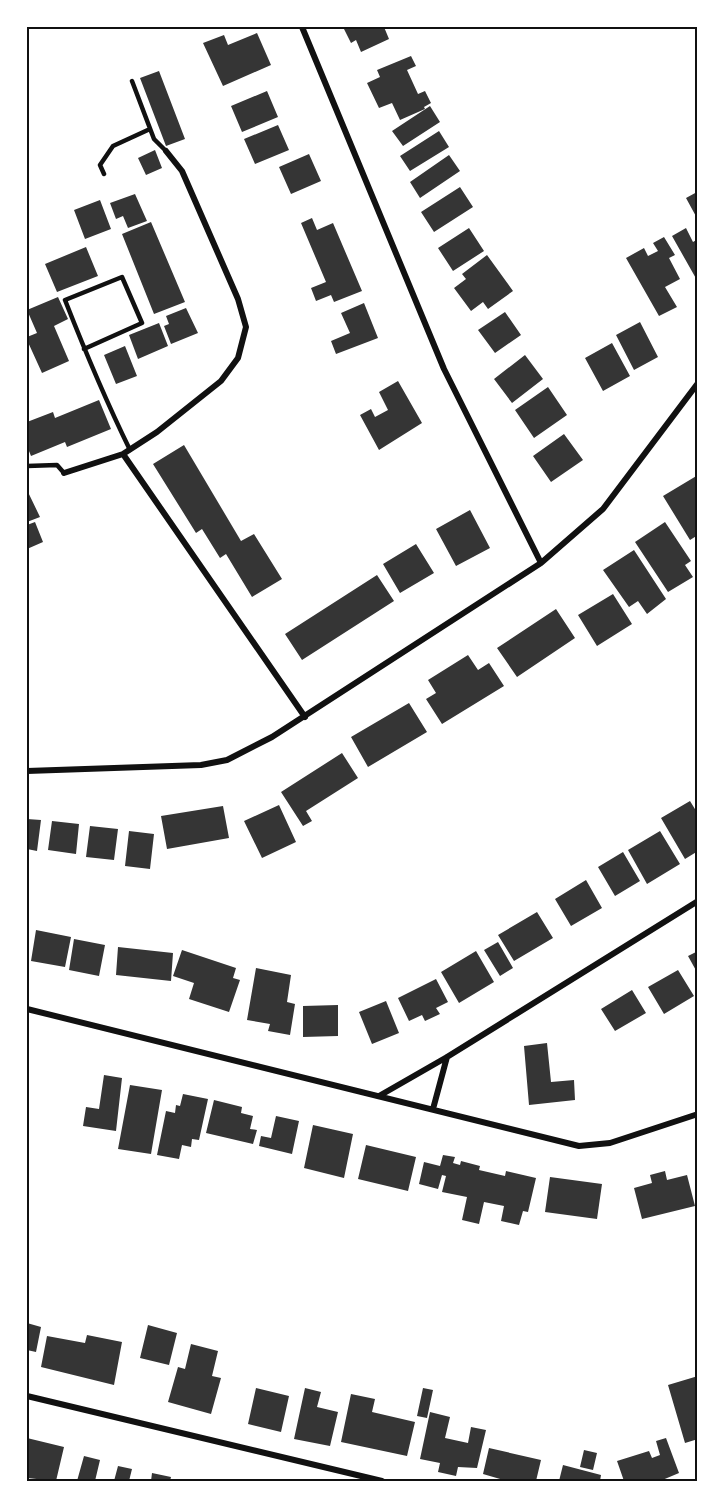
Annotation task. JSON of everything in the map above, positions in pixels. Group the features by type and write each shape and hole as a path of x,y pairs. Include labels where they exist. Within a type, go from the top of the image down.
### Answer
{"street":[{"path":"302,27 444,369 541,562"},
{"path":"64,473 130,450 221,381 238,358 246,327 238,299 182,171 166,151"},
{"path":"27,771 175,768 227,760 249,750 305,717 541,562 603,509 698,383"},
{"path":"123,454 305,717"},
{"path":"378,1096 447,1057 698,901"},
{"path":"27,1009 579,1146 610,1143 698,1114"},
{"path":"433,1109 447,1057"},
{"path":"27,1396 382,1481"}],"lane":[{"path":"132,81 154,139 166,151"},
{"path":"104,174 100,165 113,146 150,129"},
{"path":"84,349 142,323 122,277 65,300 84,349 130,450"},
{"path":"27,466 57,465 64,473"}],"building":[{"path":"343,27 384,27 389,39 361,52 356,40 351,43"},
{"path":"257,33 271,65 223,86 203,43 224,35 228,45"},
{"path":"411,56 416,66 407,70 418,94 425,91 431,103 424,107 425,109 400,120 392,103 379,108 367,83 380,77 377,70"},
{"path":"159,71 185,139 166,146 140,78"},
{"path":"267,91 278,117 242,132 231,106"},
{"path":"430,106 440,122 403,146 392,131"},
{"path":"278,125 289,150 255,164 244,139"},
{"path":"439,131 449,147 410,171 400,156"},
{"path":"155,150 162,168 146,175 138,158"},
{"path":"309,154 321,181 291,194 279,167"},
{"path":"449,155 460,171 420,198 410,182"},
{"path":"460,187 473,207 434,232 421,212"},
{"path":"697,192 698,195 698,220 686,198"},
{"path":"135,194 147,221 128,228 123,216 116,219 110,203"},
{"path":"100,200 111,229 85,239 74,210"},
{"path":"312,218 317,230 333,223 362,291 334,302 331,295 316,301 311,288 326,282 301,223"},
{"path":"151,222 185,302 154,314 122,234"},
{"path":"469,228 484,251 453,271 438,248"},
{"path":"686,228 693,242 698,239 698,282 672,236"},
{"path":"664,237 675,255 669,258 680,279 665,287 677,307 659,316 626,258 644,248 648,256 658,251 653,243"},
{"path":"86,247 98,276 57,292 45,264"},
{"path":"487,255 513,291 488,309 483,302 471,311 454,288 466,279 462,274"},
{"path":"58,297 68,319 54,326 69,361 42,373 27,340 27,337 37,333 27,310"},
{"path":"364,303 378,338 336,354 331,341 350,333 341,313"},
{"path":"186,308 198,333 171,344 164,326 169,324 166,316"},
{"path":"505,312 521,335 495,353 478,330"},
{"path":"640,322 658,357 634,370 616,335"},
{"path":"159,323 168,346 138,359 129,335"},
{"path":"612,343 630,376 603,391 585,358"},
{"path":"125,346 137,376 116,384 104,355"},
{"path":"525,355 543,379 512,403 494,379"},
{"path":"398,381 422,423 379,450 360,415 371,409 375,417 388,410 379,392"},
{"path":"548,387 567,415 534,438 515,410"},
{"path":"99,400 111,429 67,447 65,442 31,456 27,446 27,422 53,412 55,418"},
{"path":"564,434 583,460 551,482 533,456"},
{"path":"184,445 241,541 254,534 282,579 252,597 226,554 220,558 202,529 196,533 153,464"},
{"path":"698,475 698,518 695,520 698,525 698,535 690,540 663,496"},
{"path":"27,490 40,517 27,522"},
{"path":"470,510 490,548 456,566 436,529"},
{"path":"35,522 43,542 27,549 27,525"},
{"path":"665,522 691,561 685,565 693,577 668,592 635,542"},
{"path":"416,544 434,573 400,593 383,564"},
{"path":"634,550 666,599 647,614 638,601 629,607 603,570"},
{"path":"377,575 394,601 302,660 285,634"},
{"path":"613,594 632,624 597,646 578,615"},
{"path":"556,609 575,638 517,677 497,648"},
{"path":"468,655 478,670 489,663 504,686 442,724 426,699 436,693 428,680"},
{"path":"409,703 427,732 368,767 351,737"},
{"path":"342,753 358,778 306,811 312,821 303,826 281,792"},
{"path":"690,801 698,814 698,851 685,859 661,818"},
{"path":"279,805 296,842 262,858 244,821"},
{"path":"223,806 229,838 167,849 161,816"},
{"path":"27,819 41,820 37,851 27,849"},
{"path":"52,821 79,824 76,854 48,850"},
{"path":"90,826 118,829 114,860 86,857"},
{"path":"129,831 154,834 150,869 125,866"},
{"path":"660,831 680,864 647,884 628,850"},
{"path":"623,852 640,881 615,896 598,867"},
{"path":"586,880 602,908 571,926 555,899"},
{"path":"537,912 553,938 514,961 498,935"},
{"path":"36,930 71,937 65,967 31,961"},
{"path":"74,939 105,945 99,976 69,970"},
{"path":"498,942 513,968 500,976 484,950"},
{"path":"118,947 173,953 171,981 116,975"},
{"path":"182,950 236,968 233,978 240,980 229,1012 189,999 194,983 173,976"},
{"path":"476,951 494,982 459,1003 441,972"},
{"path":"698,951 698,974 688,956"},
{"path":"256,968 291,975 287,1002 295,1004 290,1035 268,1031 270,1024 247,1020"},
{"path":"678,970 694,996 664,1014 648,987"},
{"path":"436,979 448,1002 436,1008 440,1014 425,1021 422,1015 409,1021 398,998"},
{"path":"632,990 646,1013 615,1031 601,1009"},
{"path":"386,1001 399,1033 372,1044 359,1012"},
{"path":"338,1005 338,1036 303,1037 303,1006"},
{"path":"547,1043 551,1082 574,1080 575,1100 529,1105 524,1046"},
{"path":"104,1075 122,1078 116,1131 83,1126 86,1107 99,1109"},
{"path":"130,1085 162,1090 151,1154 118,1149"},
{"path":"183,1094 208,1099 199,1140 192,1139 191,1147 182,1145 179,1159 157,1155 166,1111 175,1113 176,1105 180,1106"},
{"path":"214,1100 242,1107 241,1113 253,1116 250,1129 257,1130 253,1144 206,1133"},
{"path":"276,1116 299,1121 292,1154 259,1146 261,1136 271,1138"},
{"path":"313,1125 353,1134 344,1178 304,1168"},
{"path":"366,1145 416,1157 408,1191 358,1179"},
{"path":"443,1155 455,1157 453,1163 460,1165 461,1161 480,1166 479,1170 505,1176 506,1171 536,1178 528,1212 523,1211 519,1225 501,1221 504,1206 484,1202 479,1224 462,1220 467,1197 442,1192 446,1176 442,1175 438,1189 419,1184 424,1162 440,1166"},
{"path":"665,1171 667,1180 687,1175 695,1206 642,1219 634,1188 652,1183 650,1175"},
{"path":"550,1177 602,1184 597,1219 545,1212"},
{"path":"27,1323 41,1327 36,1352 27,1350"},
{"path":"148,1325 177,1333 169,1365 140,1358"},
{"path":"87,1335 122,1342 114,1385 41,1367 47,1336 85,1343"},
{"path":"191,1344 218,1351 212,1376 221,1378 211,1414 168,1402 178,1367 185,1369"},
{"path":"698,1376 698,1439 685,1443 668,1385"},
{"path":"256,1388 289,1396 281,1432 248,1424"},
{"path":"305,1388 321,1392 317,1407 338,1412 330,1446 294,1439"},
{"path":"423,1388 433,1390 427,1418 417,1416"},
{"path":"351,1394 375,1399 372,1412 415,1422 407,1456 341,1442"},
{"path":"430,1412 450,1417 445,1438 468,1443 471,1427 486,1430 477,1468 458,1467 456,1476 438,1472 440,1463 420,1459"},
{"path":"27,1438 64,1447 56,1481 27,1478"},
{"path":"666,1438 679,1473 660,1481 624,1481 617,1461 649,1451 652,1458 660,1455 656,1441"},
{"path":"489,1448 541,1460 536,1481 507,1481 483,1474"},
{"path":"584,1450 597,1453 593,1470 580,1467"},
{"path":"84,1456 100,1460 95,1481 77,1481"},
{"path":"563,1465 601,1475 600,1481 559,1481"},
{"path":"118,1466 132,1469 129,1481 114,1481"},
{"path":"152,1473 171,1477 170,1481 151,1481"}]}
